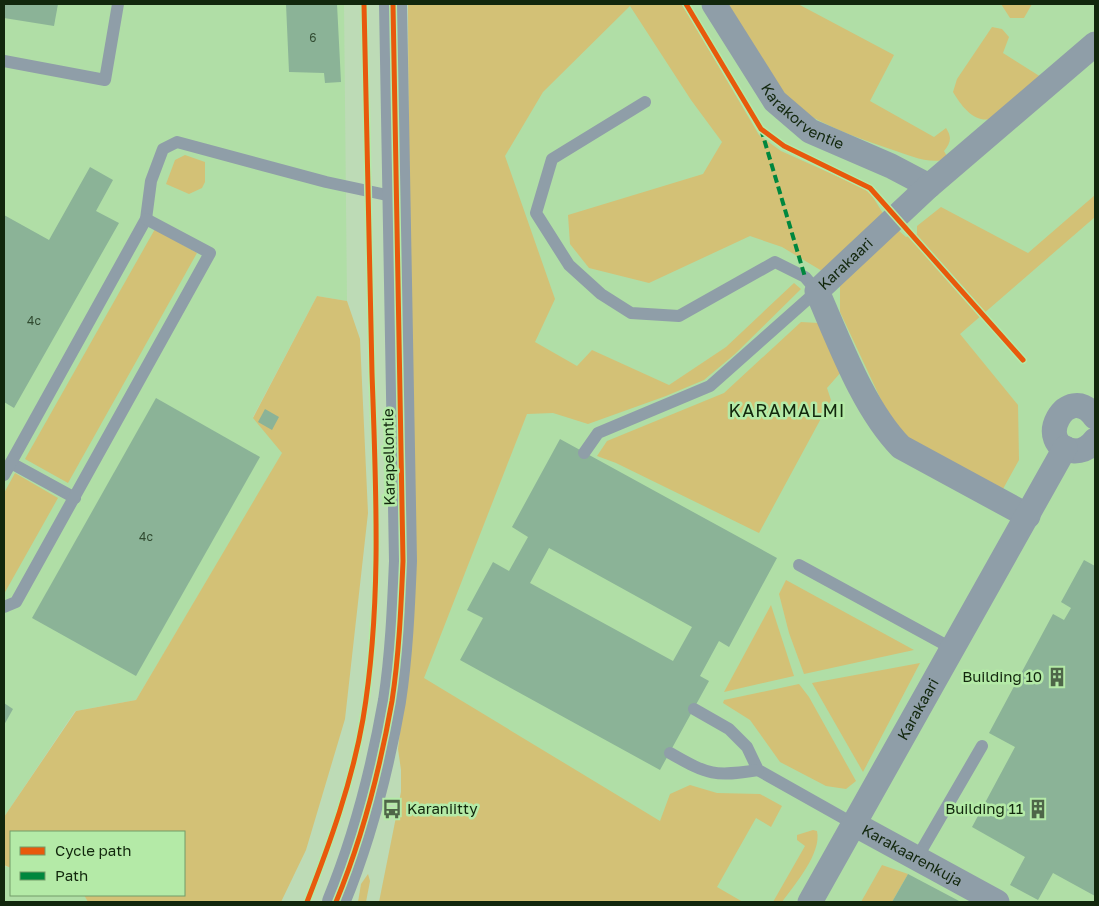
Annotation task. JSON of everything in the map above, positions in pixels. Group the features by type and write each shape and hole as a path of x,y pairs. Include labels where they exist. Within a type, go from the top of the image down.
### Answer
{"street":[{"name":"Karapellontie","path":"336,902 360,834 381,754 392,700 400,631 403,561 393,4"},
{"name":"Karakorventie","path":"714,4 775,101 810,131 891,166 929,186"},
{"name":"Karakaari","path":"1028,516 901,447 885,431 847,358 817,291 929,186 1095,44"},
{"path":"1095,417 1086,408 1073,406 1061,412 1054,424 1054,432 1060,444 1065,448 1080,451 1086,449 1095,440"},
{"name":"Karakaari","path":"810,902 1065,448"},
{"name":"Karakaarenkuja","path":"854,824 997,902"}],"lane":[{"path":"4,61 105,80 118,4"},
{"path":"584,453 598,433 710,386 817,291 805,277 774,262 679,316 631,313 601,294 569,265 536,213 552,159 645,102"},
{"path":"4,474 146,219 151,181 163,149 177,142 318,180 396,197"},
{"path":"4,607 16,602 210,254 146,219"},
{"path":"11,463 75,498"},
{"path":"799,565 953,649"},
{"path":"694,709 728,729 747,747 758,770 854,824"},
{"path":"917,858 982,746"},
{"path":"670,753 698,769 725,776 758,770"}],"shaded area":[{"path":"4,4 344,4 347,301 317,296 253,417 283,453 136,700 75,711 4,817"},
{"path":"408,4 682,4 759,135 781,151 863,188 871,194 884,215 822,271 782,247 750,236 649,283 589,268 570,244 568,215 703,174 722,142 691,100 630,6 543,92 505,156 555,299 535,342 577,366 592,350 669,385 726,347 794,283 801,289 735,354 704,380 588,424 553,413 527,414 424,678 660,821 670,794 690,785 717,793 760,794 782,806 771,827 756,818 717,887 743,902 379,902 401,792 401,770 398,749 411,634"},
{"path":"576,4 1095,4 1095,902 672,902 423,678 527,413 535,342 449,122"},
{"path":"724,4 798,4 894,55 870,101 934,137 946,128 950,140 944,151 948,158 935,161 920,159 842,131 812,117 797,107 772,81"},
{"path":"1001,4 1032,4 1024,18 1010,18"},
{"path":"992,27 1002,29 1009,37 1003,53 1041,77 992,119 986,120 969,113 953,92 957,79"},
{"path":"185,155 205,162 205,182 202,188 189,194 166,184 175,160"},
{"path":"1095,195 1095,217 960,334 1018,405 1019,460 1003,489 905,436 890,419 840,312 840,281 898,230 906,237 917,234 917,226 941,207 1028,253"},
{"path":"155,229 197,253 68,483 25,459"},
{"path":"317,296 347,301 360,339 368,513 345,719 306,850 281,902 88,902 85,896 185,896 185,831 10,831 10,868 4,865 4,817 76,711 136,700 282,453 253,418"},
{"path":"801,322 819,323 842,371 827,388 831,400 759,533 616,463 597,456 607,441 724,393"},
{"path":"15,473 58,498 4,594 4,493"},
{"path":"786,580 914,650 804,674 789,633 779,594"},
{"path":"771,605 794,676 724,692"},
{"path":"920,663 863,772 812,683"},
{"path":"799,684 809,697 856,781 846,789 826,786 780,762 750,720 723,703 724,700"},
{"path":"813,830 817,831 817,840 812,858 782,902 773,902 805,846 797,840 797,835"},
{"path":"882,865 908,874 892,902 861,902"},
{"path":"4,866 10,868 10,896 85,896 88,902 4,902"},
{"path":"368,874 370,881 366,902 358,902 361,884"}],"building":[{"path":"4,4 58,4 54,26 4,18"},
{"path":"286,4 337,4 341,82 325,83 324,73 289,72"},
{"path":"90,167 113,180 96,211 119,223 14,408 4,402 4,215 49,240"},
{"path":"156,398 260,457 136,676 32,618"},
{"path":"265,409 279,417 272,430 258,422"},
{"path":"560,439 777,558 729,647 719,641 700,676 709,681 660,770 460,660 483,618 467,610 493,562 509,571 528,537 512,527","holes":["549,548 692,627 673,661 530,583"]},
{"path":"1084,560 1095,566 1095,896 1053,873 1038,900 1010,885 1025,857 972,827 1015,747 989,733 1053,614 1064,620 1071,608 1061,602"},
{"path":"4,703 13,709 4,725"},
{"path":"908,874 961,902 892,902"}],"marked path":[{"path":"761,129 805,277"}],"cycle path":[{"path":"307,902 332,835 353,766 363,719 373,633 376,503 364,4"},
{"path":"336,902 354,854 376,778 392,701 399,631 403,561 393,4"},
{"path":"686,4 761,129 784,146 870,188 1023,360"}],"place":[{"name":"Building 10","path":"1057,677"},
{"name":"Karaniitty","path":"392,809"},
{"name":"Building 11","path":"1038,809"}],"district":[{"name":"KARAMALMI","path":"787,411"}]}
